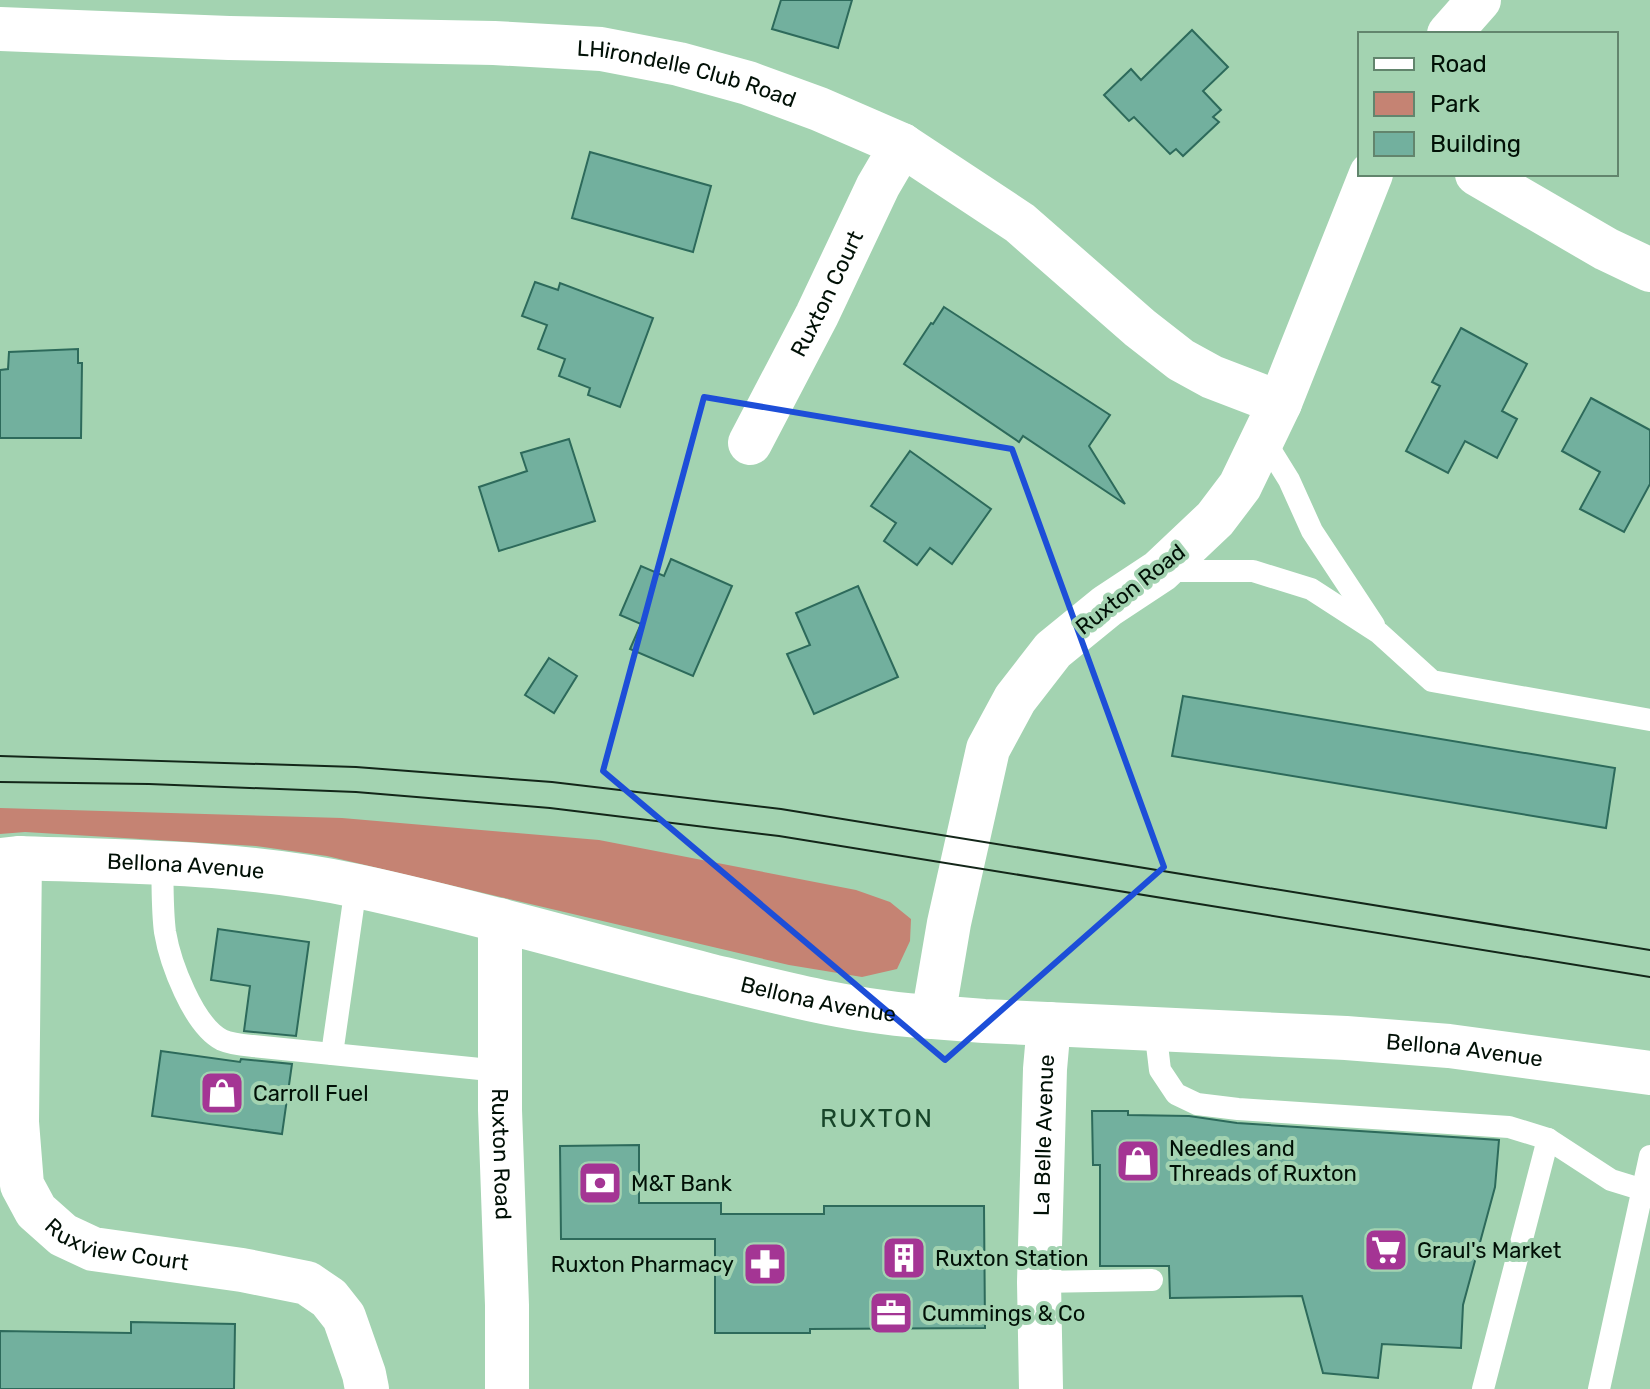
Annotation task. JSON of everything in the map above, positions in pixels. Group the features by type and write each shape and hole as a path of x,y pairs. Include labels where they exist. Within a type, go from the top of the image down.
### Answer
{"street":[{"path":"1451,32 1479,0"},
{"name":"LHirondelle Club Road","path":"0,29 229,38 494,43 601,49 679,64 748,83 902,145 1020,223 1140,328 1181,360 1212,377 1271,420"},
{"name":"Ruxton Court","path":"750,443 817,315 878,186 902,145"},
{"name":"Ruxton Road","path":"933,1017 949,923 988,749 1015,699 1053,650 1107,606 1160,571 1215,519 1240,486 1271,420 1370,176"},
{"path":"1480,176 1606,249 1650,270"},
{"name":"Bellona Avenue","path":"10,859 162,863 260,871 356,886 750,985 912,1016 1346,1038 1449,1046 1650,1073"},
{"name":"Ruxview Court","path":"10,859 9,986 17,1122 22,1185 36,1211 63,1235 93,1249 242,1270 307,1283 329,1298 344,1317 367,1389"},
{"name":"Ruxton Road","path":"500,920 507,1389"},
{"name":"La Belle Avenue","path":"1041,1389 1039,1282 1044,1082 1049,1024"}],"lane":[{"path":"1271,420 1289,480 1312,531 1379,633"},
{"path":"1160,571 1253,571 1311,589 1379,633 1432,681 1650,720"},
{"path":"162,863 165,933 171,955 194,1011 206,1028 223,1041 500,1071"},
{"path":"332,1054 356,886"},
{"path":"1155,1028 1160,1070 1176,1094 1197,1104 1509,1127 1548,1139 1611,1180 1646,1192"},
{"path":"1483,1389 1548,1139"},
{"path":"1599,1389 1646,1192 1650,1156"},
{"path":"1039,1282 1152,1280"}],"highlighted area":[{"path":"704,397 1012,449 1164,867 945,1060 603,771"}],"green space":[{"path":"0,808 342,818 599,840 856,890 890,902 911,919 910,941 897,969 862,977 789,965 327,856 256,846 25,832 0,834"}],"building":[{"path":"781,0 852,0 838,48 772,29"},
{"path":"1192,30 1228,67 1203,91 1221,110 1213,117 1219,122 1183,156 1176,149 1170,154 1134,117 1129,121 1104,95 1131,69 1141,80"},
{"path":"590,152 711,186 693,252 572,218"},
{"path":"535,282 558,290 560,283 653,318 620,407 588,395 590,388 559,376 565,359 538,349 547,325 522,316"},
{"path":"944,307 1110,415 1089,446 1125,504 1023,436 1019,442 904,364"},
{"path":"1461,328 1527,364 1502,411 1517,419 1497,458 1465,441 1448,473 1406,451 1440,386 1432,382"},
{"path":"78,349 78,363 82,363 81,438 0,438 0,370 8,369 9,352"},
{"path":"1591,398 1650,430 1650,484 1624,532 1580,509 1600,472 1562,451"},
{"path":"569,439 595,521 499,551 479,487 527,471 521,453"},
{"path":"910,451 991,509 952,564 930,548 917,565 884,541 896,523 871,506"},
{"path":"671,559 732,586 693,676 630,649 641,624 620,615 641,566 664,576"},
{"path":"858,586 898,677 814,714 787,654 810,645 796,613"},
{"path":"549,658 577,676 554,713 525,695"},
{"path":"1183,696 1615,768 1606,828 1172,756"},
{"name":"Carroll Fuel","path":"218,929 309,942 296,1036 244,1031 250,986 211,980"},
{"name":"Carroll Fuel","path":"161,1051 240,1062 241,1059 292,1064 282,1134 152,1116"},
{"path":"1092,1111 1128,1111 1128,1115 1189,1116 1237,1123 1499,1140 1495,1187 1463,1305 1461,1348 1382,1344 1378,1378 1323,1373 1302,1296 1170,1298 1169,1266 1100,1266 1100,1165 1093,1165"},
{"path":"639,1145 639,1203 721,1203 721,1214 824,1214 824,1206 984,1206 985,1328 715,1333 715,1239 561,1239 560,1146"},
{"path":"131,1322 235,1324 234,1389 0,1389 0,1331 131,1333"}],"tram line":[{"path":"0,756 356,767 552,782 781,809 1650,950"},
{"path":"0,782 356,792 550,808 779,836 1650,977"}],"place":[{"name":"Carroll Fuel","path":"222,1093"},
{"name":"Needles and Threads of Ruxton","path":"1138,1161"},
{"name":"M&T Bank","path":"600,1183"},
{"name":"Graul's Market","path":"1386,1250"},
{"name":"Ruxton Station","path":"904,1258"},
{"name":"Ruxton Pharmacy","path":"765,1264"},
{"name":"Cummings & Co","path":"891,1313"}],"district":[{"name":"RUXTON","path":"877,1118"}]}
